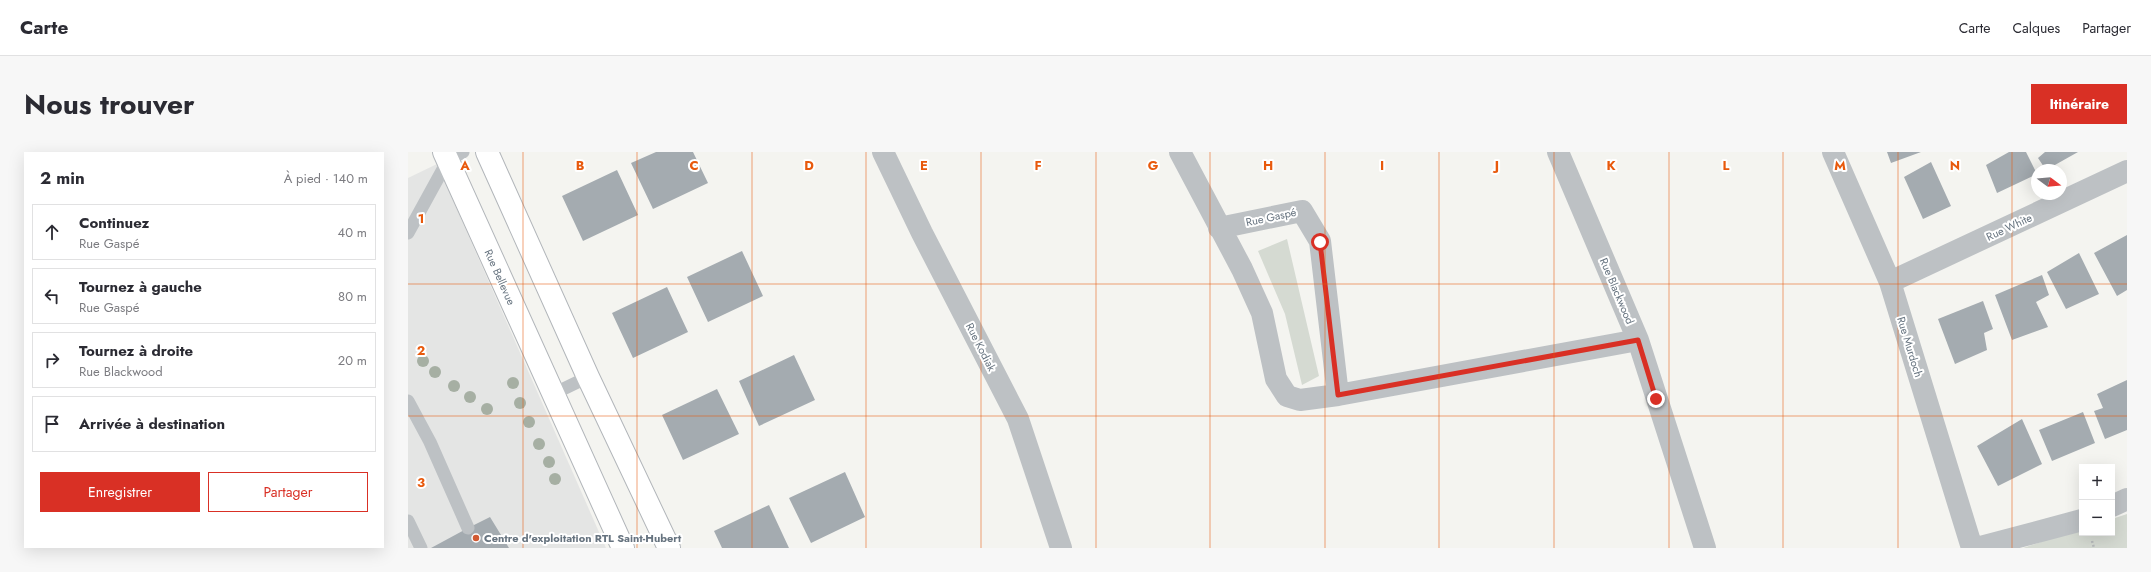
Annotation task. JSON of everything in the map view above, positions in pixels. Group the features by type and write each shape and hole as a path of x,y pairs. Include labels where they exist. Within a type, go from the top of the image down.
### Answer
{"street":[{"path":"487,152 588,377 669,548"},
{"name":"Rue Kodiak","path":"883,152 922,233 1018,419 1061,548"},
{"path":"1180,152 1242,270 1262,313 1276,379 1286,396 1300,400 1338,395 1638,340"},
{"name":"Rue Blackwood","path":"1558,152 1638,340 1705,548"},
{"name":"Rue Murdoch","path":"1834,152 1890,282 1972,548"},
{"name":"Rue Bellevue","path":"452,155 553,394 623,548"},
{"name":"Rue White","path":"1890,282 2127,171"},
{"name":"Rue Gaspé","path":"1219,228 1302,211 1320,242 1338,395"},
{"path":"2115,505 2127,499"},
{"path":"1977,548 2079,521"}],"lane":[{"path":"408,233 452,155"},
{"path":"553,394 588,377"},
{"path":"408,401 430,442 468,528"},
{"path":"408,521 420,548"}],"shaded area":[{"name":"Centre d'exploitation RTL Saint-Hubert","path":"437,164 606,548 408,548 408,178"},
{"path":"1287,239 1319,376 1302,385 1285,314 1258,251"},
{"path":"2127,514 2127,548 2023,548 2079,529 2079,536 2115,536 2115,518"}],"building":[{"path":"656,152 693,152 708,183 653,209 631,163"},
{"path":"1887,152 1921,152 1891,163"},
{"path":"2009,152 2026,152 2032,164 2031,177 1997,193 1986,165"},
{"path":"2045,152 2078,152 2057,164 2042,164 2038,158"},
{"path":"1931,162 1951,206 1923,219 1904,177"},
{"path":"617,170 638,215 583,241 562,196"},
{"path":"2127,235 2127,290 2117,296 2094,253"},
{"path":"742,251 763,296 708,322 687,277"},
{"path":"2079,253 2099,294 2066,309 2047,272"},
{"path":"2042,275 2049,295 2036,302 2048,327 2012,340 1995,295"},
{"path":"667,287 688,332 633,358 612,313"},
{"path":"1983,301 1993,329 1984,333 1987,350 1955,364 1938,319"},
{"path":"794,355 815,400 759,426 739,381"},
{"path":"2127,380 2127,430 2105,439 2094,411 2103,408 2097,394"},
{"path":"717,389 739,434 683,460 662,415"},
{"path":"2083,412 2095,443 2052,461 2039,430"},
{"path":"2022,419 2042,464 1998,486 1977,446"},
{"path":"845,472 865,517 811,543 789,498"},
{"path":"769,505 789,548 722,548 714,531"},
{"name":"Centre d'exploitation RTL Saint-Hubert","path":"490,517 509,548 431,548 468,528"}],"place":[{"name":"Centre d'exploitation RTL Saint-Hubert","path":"476,538"}],"route":[{"path":"1320,242 1338,395 1638,340 1656,399"}]}
